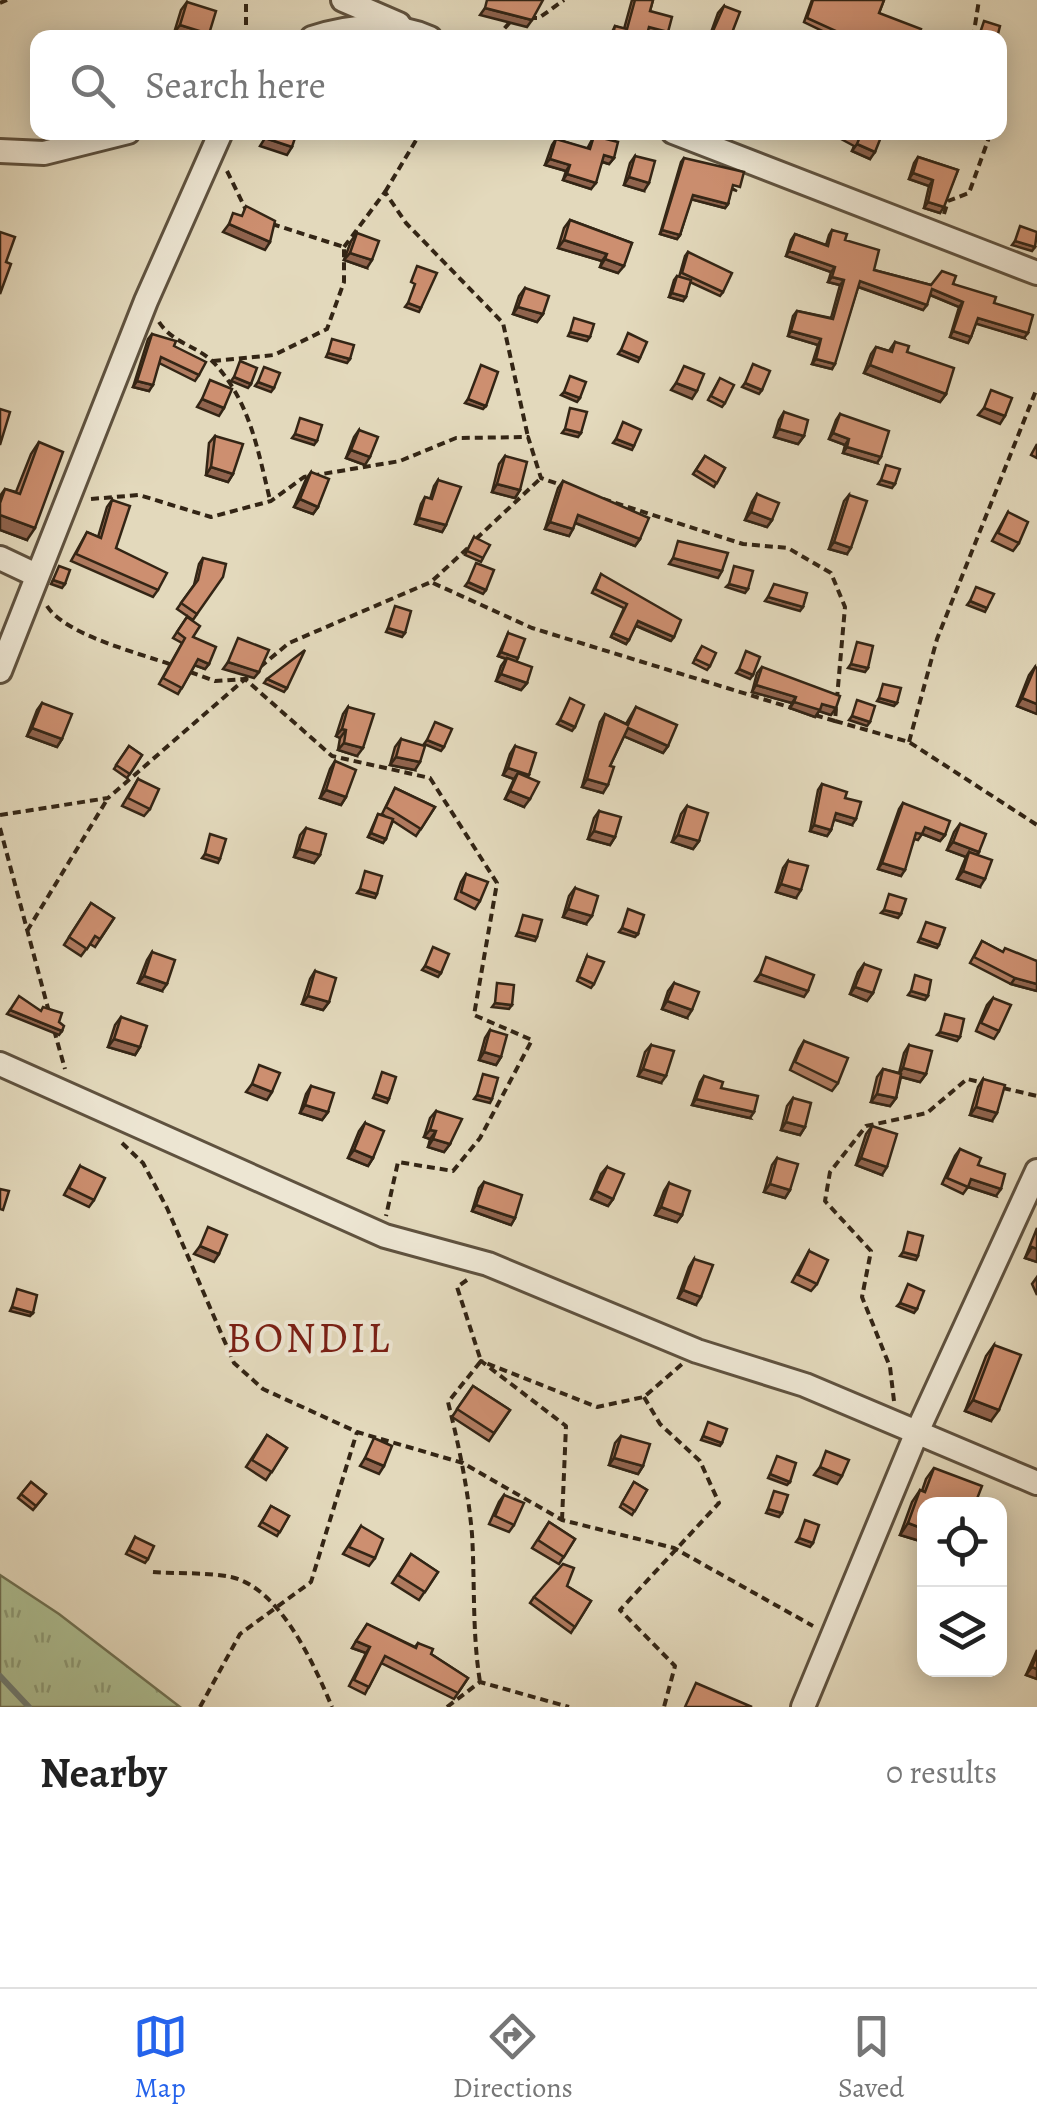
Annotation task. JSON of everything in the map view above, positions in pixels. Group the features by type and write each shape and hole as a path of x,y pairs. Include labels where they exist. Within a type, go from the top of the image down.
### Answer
{"street":[{"path":"342,0 412,30"},
{"path":"335,30 377,30"},
{"path":"0,152 44,153 96,140"},
{"path":"0,670 66,497 216,140"},
{"path":"694,140 1037,273"},
{"path":"0,558 34,579"},
{"path":"0,1064 385,1236 488,1264 697,1351 805,1385 1037,1483"},
{"path":"803,1707 906,1429 1037,1170"}],"path":[{"path":"0,3 7,0"},
{"path":"246,0 246,30"},
{"path":"503,30 512,19 539,18 564,0"},
{"path":"974,30 979,0"},
{"path":"218,140 248,216"},
{"path":"213,361 274,355 327,329 344,282 344,247 386,192 416,140"},
{"path":"938,234 948,201 969,193 988,140"},
{"path":"386,192 406,223 503,323 541,478"},
{"path":"264,221 344,247"},
{"path":"146,301 166,334 213,361 246,406 271,501"},
{"path":"909,742 936,639 1037,388"},
{"path":"66,497 139,496 211,517 271,501 304,476 400,461 456,438 528,437"},
{"path":"541,478 578,490"},
{"path":"27,930 108,798 288,644 431,582 541,478"},
{"path":"596,496 743,544 788,548 832,572 845,606 834,721"},
{"path":"34,579 53,616 91,636 215,681 245,679 332,756 430,778 497,882 474,1015 532,1040 480,1138 453,1171 398,1162 386,1204 385,1236"},
{"path":"431,582 532,628 797,709"},
{"path":"816,715 909,742 1037,825"},
{"path":"0,815 108,798"},
{"path":"0,828 66,1073"},
{"path":"906,1429 890,1367 862,1297 872,1251 825,1201 830,1172 866,1126 928,1113 967,1079 984,1083"},
{"path":"1002,1088 1037,1096"},
{"path":"118,1139 143,1164 167,1208 234,1363 263,1389 357,1432 463,1463 562,1520 674,1548 755,1597 832,1635"},
{"path":"488,1264 457,1287 481,1361 566,1426 562,1520"},
{"path":"481,1361 596,1407 644,1397 697,1351"},
{"path":"480,1682 473,1635 472,1534 463,1463 448,1402 481,1361"},
{"path":"644,1397 660,1424 700,1462 719,1503 620,1610 675,1666 664,1707"},
{"path":"200,1707 240,1634 311,1582 357,1432"},
{"path":"154,1572 232,1578 263,1591 306,1648 332,1707"},
{"path":"447,1707 480,1682"},
{"path":"480,1682 569,1707"}],"green space":[{"path":"0,1575 59,1614 180,1707 0,1707"}],"building":[{"path":"487,0 543,0 532,20 485,8"},
{"path":"635,0 653,0 650,11 672,17 669,30 614,30 615,26 627,29"},
{"path":"813,0 884,0 879,13 921,29 834,30 807,18"},
{"path":"187,2 216,11 210,30 180,25"},
{"path":"724,6 740,12 733,30 713,30"},
{"path":"984,21 1000,26 999,30 981,30"},
{"path":"271,140 294,140 292,147"},
{"path":"556,140 590,149 593,140 618,142 614,158 604,155 596,183 567,174 570,165 550,159"},
{"path":"859,140 880,140 875,152 857,144"},
{"path":"635,156 655,161 649,183 629,177"},
{"path":"918,157 958,170 944,207 928,202 933,180 913,173"},
{"path":"684,158 744,172 740,187 733,185 728,204 693,195 680,235 662,230"},
{"path":"246,206 275,221 270,242 229,224 233,213 242,216"},
{"path":"570,220 632,243 624,266 605,259 607,254 564,240"},
{"path":"1020,226 1037,232 1035,247 1015,241"},
{"path":"832,230 847,234 845,240 879,250 874,270 931,285 942,271 956,276 953,284 996,297 994,303 1033,315 1028,333 978,318 971,337 953,331 963,302 932,289 927,305 860,281 835,364 816,359 821,339 791,331 797,311 833,319 844,280 832,277 835,267 789,251 795,234 828,246"},
{"path":"0,232 15,237 6,262 11,264 0,294"},
{"path":"357,233 379,241 372,260 350,253"},
{"path":"688,252 732,273 723,292 682,273"},
{"path":"417,266 437,273 421,308 408,303"},
{"path":"677,276 691,280 686,297 672,293"},
{"path":"525,288 549,296 543,314 518,307"},
{"path":"574,318 594,324 590,337 570,332"},
{"path":"628,333 647,342 640,358 621,350"},
{"path":"152,334 176,341 174,346 206,362 199,375 161,357 153,385 137,381"},
{"path":"332,339 354,345 350,359 328,353"},
{"path":"895,342 909,346 907,352 954,368 946,394 870,365 876,347 892,352"},
{"path":"240,361 257,368 251,384 234,377"},
{"path":"753,364 770,371 762,390 745,383"},
{"path":"481,365 498,372 486,406 468,399"},
{"path":"684,366 704,374 697,391 676,383"},
{"path":"264,367 280,373 274,388 258,382"},
{"path":"570,376 586,382 580,398 564,392"},
{"path":"720,378 734,385 725,403 711,396"},
{"path":"210,380 232,389 224,408 202,399"},
{"path":"991,390 1012,398 1005,416 984,408"},
{"path":"570,408 587,412 581,433 565,429"},
{"path":"0,409 10,412 0,445"},
{"path":"784,412 808,420 804,436 779,429"},
{"path":"840,414 889,431 881,457 847,447 849,439 833,433"},
{"path":"300,418 322,425 317,441 295,434"},
{"path":"623,422 641,430 634,446 616,439"},
{"path":"359,430 378,437 370,457 351,450"},
{"path":"215,436 243,444 233,474 211,467"},
{"path":"39,442 63,452 35,528 0,515 0,503 5,489 20,494"},
{"path":"505,456 527,462 520,490 497,484"},
{"path":"705,456 725,468 717,483 696,470"},
{"path":"886,465 900,469 895,484 881,480"},
{"path":"311,472 329,479 318,507 300,499"},
{"path":"438,480 461,487 446,525 419,518 425,497 432,499"},
{"path":"563,481 649,518 640,539 578,515 573,529 550,522"},
{"path":"757,494 779,503 772,520 751,512"},
{"path":"849,495 867,501 851,548 834,542"},
{"path":"112,500 130,506 116,548 167,573 158,590 76,554 87,532 101,538"},
{"path":"1008,512 1028,522 1019,543 998,533"},
{"path":"474,537 490,545 483,558 467,551"},
{"path":"678,541 728,553 722,571 673,558"},
{"path":"203,558 226,564 223,577 197,614 181,603 198,580"},
{"path":"476,563 494,570 486,590 468,582"},
{"path":"59,566 70,570 65,584 53,580"},
{"path":"734,566 753,571 748,589 729,584"},
{"path":"601,574 681,620 674,637 638,621 629,640 613,633 627,604 595,589"},
{"path":"774,584 807,593 803,607 768,597"},
{"path":"976,587 994,594 987,608 970,601"},
{"path":"395,606 411,611 405,633 388,628"},
{"path":"187,617 200,626 193,637 216,647 209,664 198,659 182,688 163,678 185,638 177,632"},
{"path":"508,633 525,639 518,658 501,652"},
{"path":"238,638 269,650 259,672 228,662"},
{"path":"857,642 873,646 868,668 851,664"},
{"path":"702,646 716,653 710,666 695,659"},
{"path":"305,650 287,688 267,679"},
{"path":"746,651 760,657 753,675 739,669"},
{"path":"507,658 532,667 527,683 501,674"},
{"path":"762,667 840,696 836,708 822,704 820,710 794,702 796,697 756,685"},
{"path":"1037,668 1037,704 1022,698"},
{"path":"883,684 901,688 897,703 879,698"},
{"path":"570,698 584,705 575,727 560,720"},
{"path":"857,700 875,706 870,722 852,716"},
{"path":"42,703 72,714 62,739 32,728"},
{"path":"348,707 374,714 363,748 344,743 346,730 342,729"},
{"path":"636,707 677,725 668,746 628,728 610,766 614,767 608,785 587,779 605,714 628,725"},
{"path":"435,722 452,729 444,747 427,740"},
{"path":"401,739 425,746 420,762 396,757"},
{"path":"129,746 142,755 130,774 116,765"},
{"path":"515,746 536,753 529,775 508,768"},
{"path":"335,761 356,770 346,797 326,790"},
{"path":"518,773 539,782 530,799 510,791"},
{"path":"138,779 159,789 150,809 128,798"},
{"path":"822,784 847,792 845,798 861,802 856,819 836,813 831,830 814,825"},
{"path":"395,788 435,807 421,829 386,807"},
{"path":"903,803 950,821 945,835 925,827 922,834 916,833 905,870 882,863"},
{"path":"687,806 708,813 699,841 678,835"},
{"path":"599,811 621,817 615,837 594,831"},
{"path":"378,814 393,819 386,839 371,833"},
{"path":"960,824 986,834 979,852 953,842"},
{"path":"306,828 326,834 320,855 299,849"},
{"path":"210,834 226,839 220,859 205,854"},
{"path":"969,852 992,860 985,879 963,871"},
{"path":"788,861 808,866 801,890 781,884"},
{"path":"365,871 382,876 377,894 360,889"},
{"path":"466,874 488,882 480,901 461,892"},
{"path":"575,888 598,896 592,916 568,909"},
{"path":"889,894 906,899 901,914 884,910"},
{"path":"91,903 114,918 100,939 95,936 87,949 69,937"},
{"path":"628,909 644,915 638,934 622,928"},
{"path":"523,915 542,920 537,937 518,932"},
{"path":"926,922 945,928 939,945 920,938"},
{"path":"982,941 1003,952 1005,948 1037,961 1037,984 1015,978 974,957"},
{"path":"433,947 449,954 441,973 425,966"},
{"path":"152,952 175,960 167,984 144,976"},
{"path":"587,956 604,962 594,984 579,977"},
{"path":"766,957 814,975 808,991 760,974"},
{"path":"864,964 881,970 873,993 855,987"},
{"path":"315,971 336,978 329,1002 308,996"},
{"path":"915,975 931,980 928,996 911,991"},
{"path":"497,983 514,985 512,1005 495,1003"},
{"path":"674,983 699,992 692,1010 667,1001"},
{"path":"19,996 41,1011 43,1007 62,1013 62,1031 10,1010"},
{"path":"993,998 1011,1005 999,1031 981,1023"},
{"path":"945,1014 964,1019 960,1037 940,1032"},
{"path":"121,1017 147,1026 140,1047 114,1039"},
{"path":"490,1030 507,1035 501,1057 484,1052"},
{"path":"804,1041 848,1058 838,1083 795,1062"},
{"path":"651,1045 674,1051 666,1076 643,1069"},
{"path":"909,1045 932,1051 926,1074 903,1068"},
{"path":"259,1065 280,1073 272,1092 252,1084"},
{"path":"883,1069 901,1074 896,1098 877,1094"},
{"path":"382,1072 396,1077 389,1099 375,1094"},
{"path":"483,1074 498,1078 492,1099 477,1095"},
{"path":"704,1076 723,1082 721,1088 758,1096 754,1112 696,1099"},
{"path":"983,1079 1005,1085 997,1113 976,1107"},
{"path":"311,1086 334,1093 328,1112 305,1105"},
{"path":"793,1098 811,1103 805,1127 786,1122"},
{"path":"436,1111 462,1119 450,1144 433,1139 436,1131 430,1130"},
{"path":"365,1123 384,1131 373,1158 354,1150"},
{"path":"872,1126 897,1134 887,1167 861,1158"},
{"path":"960,1149 981,1158 978,1165 1005,1174 1001,1189 971,1179 968,1187 947,1178"},
{"path":"777,1158 798,1164 790,1190 770,1184"},
{"path":"80,1166 105,1178 94,1200 69,1188"},
{"path":"607,1167 624,1174 613,1199 596,1191"},
{"path":"484,1182 522,1195 515,1218 476,1205"},
{"path":"669,1183 690,1191 682,1215 661,1207"},
{"path":"0,1189 9,1191 3,1210 0,1209"},
{"path":"208,1227 227,1235 219,1254 200,1246"},
{"path":"908,1232 923,1236 918,1256 903,1252"},
{"path":"809,1251 828,1260 817,1284 798,1275"},
{"path":"694,1259 713,1265 701,1297 683,1290"},
{"path":"908,1284 924,1291 917,1309 900,1303"},
{"path":"17,1289 37,1295 33,1313 12,1307"},
{"path":"994,1345 1021,1355 999,1410 973,1400"},
{"path":"473,1386 510,1410 494,1433 457,1409"},
{"path":"708,1422 727,1429 722,1443 703,1436"},
{"path":"267,1435 287,1448 272,1472 252,1460"},
{"path":"621,1436 650,1444 643,1466 614,1458"},
{"path":"374,1438 392,1446 384,1466 365,1458"},
{"path":"826,1451 849,1460 842,1476 820,1467"},
{"path":"777,1456 796,1463 790,1482 770,1474"},
{"path":"934,1468 982,1486 978,1497 917,1497 920,1490 925,1492"},
{"path":"31,1482 46,1494 36,1506 21,1494"},
{"path":"634,1482 647,1490 635,1511 622,1503"},
{"path":"774,1491 788,1495 782,1513 768,1509"},
{"path":"504,1495 524,1503 514,1525 495,1516"},
{"path":"917,1498 917,1526 908,1523"},
{"path":"271,1506 289,1516 280,1532 262,1522"},
{"path":"805,1520 819,1525 813,1543 799,1538"},
{"path":"549,1522 575,1539 564,1557 538,1540"},
{"path":"361,1526 383,1539 375,1558 349,1547"},
{"path":"135,1537 154,1546 148,1559 129,1550"},
{"path":"411,1554 438,1572 425,1592 398,1575"},
{"path":"563,1564 574,1568 567,1586 591,1601 575,1627 534,1597"},
{"path":"367,1624 416,1648 418,1643 433,1649 431,1654 468,1678 458,1693 385,1656 369,1687 354,1680 370,1647 356,1641"},
{"path":"696,1683 752,1707 685,1707"}],"waterway":[{"path":"0,1676 29,1707"}],"district":[{"name":"BONDIL","path":"309,1337"}]}
